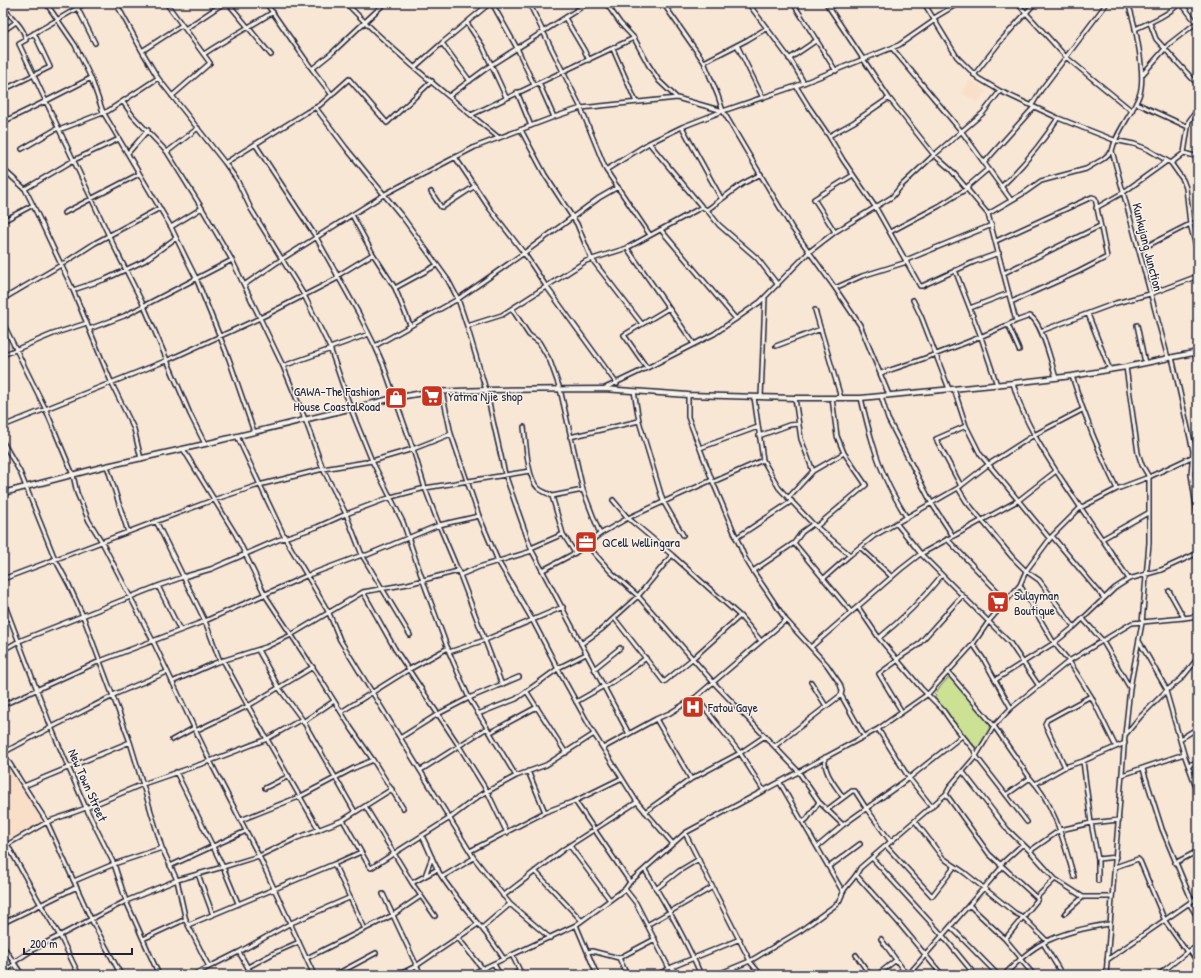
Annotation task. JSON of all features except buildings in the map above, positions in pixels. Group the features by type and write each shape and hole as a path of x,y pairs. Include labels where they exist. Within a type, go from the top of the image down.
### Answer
{"street":[{"path":"46,3 75,45 103,112 171,227 196,278 238,384 254,432"},
{"path":"75,3 95,43"},
{"path":"86,3 34,33 19,44 125,270 144,306 190,414 205,444"},
{"path":"116,3 158,78 237,180 251,209 304,295 331,348 351,409 372,461 403,522 422,581 448,650 469,698 516,776"},
{"path":"166,3 210,63 172,96"},
{"path":"213,3 216,7"},
{"path":"186,29 216,7 224,3"},
{"path":"228,3 271,55"},
{"path":"266,3 332,95"},
{"path":"348,3 365,22 415,67 499,138"},
{"path":"312,69 333,52 385,3"},
{"path":"415,67 491,3 517,48 534,85"},
{"path":"529,3 581,108 606,170 650,235"},
{"path":"449,96 491,65 588,3"},
{"path":"606,3 634,38 648,64 660,81 677,98"},
{"path":"663,3 704,62 723,111 792,228 860,325 881,373 889,396"},
{"path":"748,3 789,58 804,83"},
{"path":"793,3 836,71"},
{"path":"826,3 889,98 934,154 967,187 988,214 1016,321"},
{"path":"830,9 836,3"},
{"path":"924,3 957,57 974,75 1000,91 1058,118 1114,140 1134,144 1147,149 1169,162 1183,180 1186,188 1190,224 1198,254"},
{"path":"606,170 649,143 682,128 723,111 764,98 836,71 899,45 934,19 959,3"},
{"path":"1017,3 1066,57 1132,111"},
{"path":"974,75 999,43 1035,3"},
{"path":"984,163 1033,106 1066,57 1107,3"},
{"path":"1114,140 1140,96 1143,83 1134,20 1128,3"},
{"path":"1135,29 1150,23 1173,10 1181,3 1197,24 1165,48 1142,75"},
{"path":"3,8 16,22 26,38"},
{"path":"204,54 273,12"},
{"path":"565,18 589,60"},
{"path":"3,31 16,22"},
{"path":"467,23 483,48 506,97"},
{"path":"1150,23 1156,38 1198,85"},
{"path":"142,51 182,25"},
{"path":"704,62 767,28"},
{"path":"3,90 49,69 50,66 34,33"},
{"path":"471,115 506,97 634,38"},
{"path":"789,58 817,40"},
{"path":"442,43 470,81"},
{"path":"738,45 764,98"},
{"path":"892,48 962,132 1011,200"},
{"path":"613,49 636,102"},
{"path":"3,122 90,78"},
{"path":"22,149 58,129 103,112 123,102 158,78"},
{"path":"225,163 307,112 316,108 347,80 350,80 387,123 432,81"},
{"path":"539,83 554,117"},
{"path":"796,86 808,107 829,136 853,175 876,208 920,286 999,253"},
{"path":"604,389 617,384 714,334 765,298 809,252 835,232 892,197 902,185 934,154 983,113 1000,91"},
{"path":"517,92 531,126"},
{"path":"244,285 316,237 385,194 475,147 554,117 581,108 677,98 723,111"},
{"path":"829,136 854,122 889,98"},
{"path":"123,102 133,116 148,130 167,152 232,260 283,366 305,419 323,469 346,514 362,555 410,635"},
{"path":"1136,103 1188,127"},
{"path":"316,108 346,148 385,194 448,280 458,298 486,390 505,474 532,549 629,734"},
{"path":"1184,153 1189,121 1198,109"},
{"path":"1001,187 1015,174 1037,148 1058,118"},
{"path":"167,152 198,128"},
{"path":"682,128 721,198"},
{"path":"128,153 148,130"},
{"path":"521,130 545,175 577,224 591,258 642,324"},
{"path":"25,189 74,160 119,139"},
{"name":"Kunkujang Junction","path":"1114,140 1112,151 1150,294 1170,358 1193,451 1191,474 1198,520"},
{"path":"649,143 702,207 719,225 757,258 778,285"},
{"path":"256,144 316,237 375,346 383,364 413,449 425,488 502,685"},
{"path":"988,214 1041,181 1086,169 1103,159 1112,151"},
{"path":"1096,208 1124,192 1184,153 1198,157"},
{"path":"456,157 490,210 524,253 617,384"},
{"path":"890,232 938,206 967,187 988,168"},
{"path":"3,169 25,189 33,205 73,290 112,384 134,429 141,459"},
{"path":"64,214 139,174"},
{"path":"706,210 742,184 761,174"},
{"path":"835,232 814,199 853,175"},
{"path":"431,192 441,207 443,207 475,186"},
{"path":"375,346 458,298 618,187"},
{"path":"996,241 1092,197 1095,198 1107,257 1078,272 1011,302"},
{"path":"3,221 33,205"},
{"path":"467,326 502,315 591,258 627,248 702,207"},
{"path":"3,299 95,243 160,208"},
{"path":"171,227 202,208"},
{"path":"352,215 373,254 395,288 410,325"},
{"path":"1139,250 1190,224 1198,223"},
{"path":"835,288 862,276 906,261 992,225"},
{"path":"1004,273 1100,226"},
{"path":"661,230 736,318"},
{"path":"73,290 106,278 144,261 176,238"},
{"path":"627,248 694,344"},
{"path":"3,426 112,384 260,318 337,277 373,254"},
{"path":"89,329 124,316 232,260"},
{"path":"395,288 437,265"},
{"path":"956,270 997,385"},
{"path":"1041,331 1116,303 1150,294 1198,276"},
{"path":"970,308 1009,293"},
{"path":"761,397 765,298"},
{"path":"913,300 952,389 966,426 980,454 1104,598"},
{"path":"647,368 624,336 669,308"},
{"path":"512,309 529,335 539,342 550,361 560,389 583,490 600,534"},
{"path":"815,310 841,398"},
{"path":"1088,314 1110,370"},
{"path":"881,373 936,355 1030,316 1034,318 1041,331 1056,378"},
{"path":"3,323 46,410 73,475 77,493 88,520 102,542 153,641 194,729 259,856 314,975"},
{"path":"3,355 52,334 87,323"},
{"path":"1008,325 1019,350"},
{"path":"1137,325 1146,363"},
{"path":"776,346 821,329"},
{"path":"283,366 369,334"},
{"path":"3,493 107,466 394,398 442,391 604,389 688,395 861,398 1072,376 1126,367 1196,352 1198,363"},
{"path":"1106,975 1109,924 1130,688 1142,623 1149,544 1149,477 1142,465 1138,453 1126,367"},
{"path":"1072,376 1082,410 1103,462 1117,489"},
{"path":"1013,383 1024,413 1034,434 1080,508 1129,579"},
{"path":"442,391 451,434 479,516 498,561 533,621 594,734 637,802 673,844"},
{"path":"634,391 639,422 664,501 683,535"},
{"path":"688,395 688,417 712,481 736,538 753,572 786,620 827,665 840,684 841,695 864,736"},
{"path":"881,396 888,419 932,504 953,536"},
{"path":"754,397 764,460 779,488 814,524 850,555"},
{"path":"795,398 800,439 813,471"},
{"path":"817,526 866,485 844,453 837,436 832,398"},
{"path":"861,398 878,458 890,487 906,518"},
{"path":"824,579 850,555 874,536 960,487 989,464 1034,434 1082,410"},
{"path":"570,437 639,422"},
{"path":"759,436 789,425 798,424"},
{"path":"966,426 936,439 966,501 1012,557 1026,571 1039,580 1074,627"},
{"path":"524,427 530,471 538,488 552,496 583,490"},
{"path":"700,448 758,427"},
{"path":"3,579 213,500 259,485 323,469 372,461 413,449 451,434"},
{"path":"237,436 285,538 329,613 340,640 474,858 510,904 550,938"},
{"path":"3,442 20,472 55,560 69,585 83,616 130,742 162,848 177,880 188,925 208,968"},
{"path":"183,449 213,500 236,535 266,595 404,808"},
{"path":"788,498 813,471 844,453"},
{"path":"469,975 576,925 625,889 630,882 685,833 878,729 928,694 973,644 989,621 1020,585 1026,571 1051,538 1080,508 1117,489 1149,477 1198,454"},
{"path":"543,570 575,553 600,534 628,518 664,501 764,460"},
{"path":"107,466 128,532"},
{"path":"3,650 130,596 183,577 211,569 245,554 317,527 390,497 425,488 530,471"},
{"path":"811,647 921,554 1019,500 1056,471"},
{"path":"552,496 563,534 575,553"},
{"path":"613,500 628,518 740,616 761,641"},
{"path":"736,538 792,501"},
{"path":"1102,539 1148,513"},
{"path":"3,704 100,661 205,621 306,576 367,554 439,525 479,516"},
{"path":"156,521 205,621 222,661 319,830"},
{"path":"896,523 921,554 1010,643 1039,686"},
{"path":"753,572 794,543 802,532 814,524"},
{"path":"172,682 222,661 258,650 291,635 363,592 459,573 532,549 563,534"},
{"path":"947,539 1006,600"},
{"path":"794,543 851,612"},
{"path":"587,545 611,572 638,596 713,682 798,771 820,802 843,825"},
{"path":"860,547 892,577"},
{"path":"995,680 1054,643 1083,619 1115,588 1129,579 1161,570 1198,553"},
{"path":"581,644 615,619 638,596 672,555"},
{"path":"879,638 905,617 927,594 942,575"},
{"path":"1020,585 1054,643 1069,661 1091,696 1116,747"},
{"path":"158,586 180,630"},
{"path":"1169,591 1184,618"},
{"path":"363,592 394,649 459,746 487,791 507,833"},
{"path":"902,712 879,674 918,646 962,596"},
{"name":"New Town Street","path":"3,600 51,727 86,808 114,864 126,901 158,975"},
{"path":"341,712 408,670 448,650 485,640 533,621 562,607"},
{"path":"858,607 879,638 897,660 921,688 943,710 1027,822"},
{"path":"615,619 664,682 740,616"},
{"path":"716,975 750,961 800,931 837,904 841,899 843,892 856,876 860,868 946,794 947,790 976,756 994,726 1011,708 1069,661 1132,623 1198,616"},
{"path":"1083,619 1102,640 1130,688"},
{"path":"603,748 670,713 696,697 786,620"},
{"path":"1139,641 1167,690 1184,754 1198,792"},
{"path":"973,644 984,660 1011,708"},
{"path":"594,669 620,648"},
{"path":"258,650 279,688 302,721 336,777 355,812"},
{"path":"478,714 516,699 558,669 586,654"},
{"path":"576,702 626,673 646,658"},
{"path":"1126,735 1140,717 1167,690 1181,679 1198,658"},
{"path":"172,740 248,706 313,667"},
{"path":"121,975 91,919 47,822 3,753 113,696 167,672"},
{"path":"948,672 994,726 1035,784 1055,817 1074,877"},
{"path":"400,738 438,714 469,698 519,677"},
{"path":"811,682 826,706"},
{"path":"527,692 566,753"},
{"path":"775,746 841,695"},
{"path":"1065,767 1045,724 1046,720 1091,696"},
{"path":"696,697 740,753 764,791"},
{"path":"3,847 47,822 86,808 143,784 210,761 267,739 334,702"},
{"path":"489,733 537,708"},
{"path":"656,720 690,779"},
{"path":"421,770 487,728"},
{"path":"1180,739 1198,728"},
{"path":"878,729 909,778 932,806"},
{"path":"343,820 371,868 450,818 487,791 516,776 546,765 594,734"},
{"path":"645,812 690,779 740,753 765,736"},
{"path":"817,846 866,808 909,778 962,736"},
{"path":"24,786 130,742"},
{"path":"1035,784 1065,767 1125,743"},
{"path":"1122,776 1184,754"},
{"path":"824,757 824,765 843,797"},
{"path":"240,820 300,796 320,787 336,777 374,760"},
{"path":"1083,761 1091,823 1098,859 1098,881"},
{"path":"1188,765 1198,762"},
{"path":"1143,769 1162,829 1198,918"},
{"path":"528,771 545,812"},
{"path":"176,772 224,867 238,903"},
{"path":"963,772 1007,829 1030,851 1055,879 1083,897 1112,897"},
{"path":"265,788 289,776"},
{"path":"470,851 545,812 622,778"},
{"path":"1006,795 1030,778"},
{"path":"780,783 843,892"},
{"path":"3,972 34,949 126,901 177,880 259,856 343,820 392,789"},
{"path":"828,809 855,790 866,808 891,842"},
{"path":"946,794 989,854 1037,897"},
{"path":"574,800 630,882"},
{"path":"503,896 570,846 637,802"},
{"path":"803,822 820,802"},
{"path":"365,806 395,852 420,896 435,916"},
{"path":"1030,851 1060,830 1091,823 1119,820"},
{"path":"915,821 943,858 956,866 1015,913 1023,917 1047,941"},
{"path":"170,866 246,832"},
{"path":"685,833 740,938 750,961 761,975"},
{"path":"422,836 442,877 492,940 504,959"},
{"path":"8,844 41,905 60,936 79,975"},
{"path":"829,867 860,844"},
{"path":"881,939 908,975 969,906 1001,866 1023,844"},
{"path":"570,846 610,900"},
{"path":"886,846 932,896 956,866"},
{"path":"74,881 114,864 162,848"},
{"path":"1175,863 1198,851"},
{"path":"188,925 362,852"},
{"path":"425,876 432,857"},
{"path":"1098,859 1116,857"},
{"path":"442,877 474,858"},
{"path":"872,858 943,936 975,975"},
{"path":"656,889 679,871 699,859"},
{"path":"1115,867 1138,859 1165,920 1198,963"},
{"path":"334,864 365,929"},
{"path":"412,883 438,869"},
{"path":"644,870 670,911 701,975"},
{"path":"535,871 581,920"},
{"path":"198,874 213,915"},
{"path":"856,876 942,975"},
{"path":"1005,939 1038,900 1037,897 1055,879"},
{"path":"647,924 713,887"},
{"path":"3,923 77,888"},
{"path":"625,889 636,903 676,975"},
{"path":"383,894 421,975"},
{"path":"307,958 340,943 393,915 420,896"},
{"path":"1064,914 1083,897"},
{"path":"1107,960 1198,897"},
{"path":"193,975 240,952 291,923 349,898"},
{"path":"482,928 510,904"},
{"path":"969,906 1005,939 1034,975"},
{"path":"143,939 186,919"},
{"path":"398,975 416,966 478,924"},
{"path":"1004,975 1020,959 1047,941 1085,928 1109,924"},
{"path":"576,925 597,975"},
{"path":"951,927 998,975"},
{"path":"458,938 483,969"},
{"path":"657,975 740,938"},
{"path":"588,952 592,950 618,958 655,939"},
{"path":"248,968 274,953 299,942"},
{"path":"1043,943 1060,971 1059,975"},
{"path":"3,946 22,975"},
{"path":"1166,975 1162,973 1198,946"},
{"path":"240,952 252,975"},
{"path":"335,975 376,953"},
{"path":"512,955 522,975"},
{"path":"856,956 870,975"},
{"path":"618,958 627,975"},
{"path":"877,975 896,960"},
{"path":"494,964 500,975"},
{"path":"110,975 119,971"},
{"path":"512,975 520,971"},
{"path":"726,971 727,975"}],"shaded area":[{"path":"970,80 986,91 977,103 962,93"},
{"path":"3,758 43,821 3,845"}],"green space":[{"path":"950,676 979,710 991,727 977,749 935,698 936,696 934,694"}],"place":[{"name":"Yatma Njie shop","path":"432,396"},
{"name":"GAWA-The Fashion House CoastalRoad","path":"396,398"},
{"name":"QCell Wellingara","path":"586,542"},
{"name":"Sulayman Boutique","path":"998,602"},
{"name":"Fatou Gaye","path":"693,707"}]}
